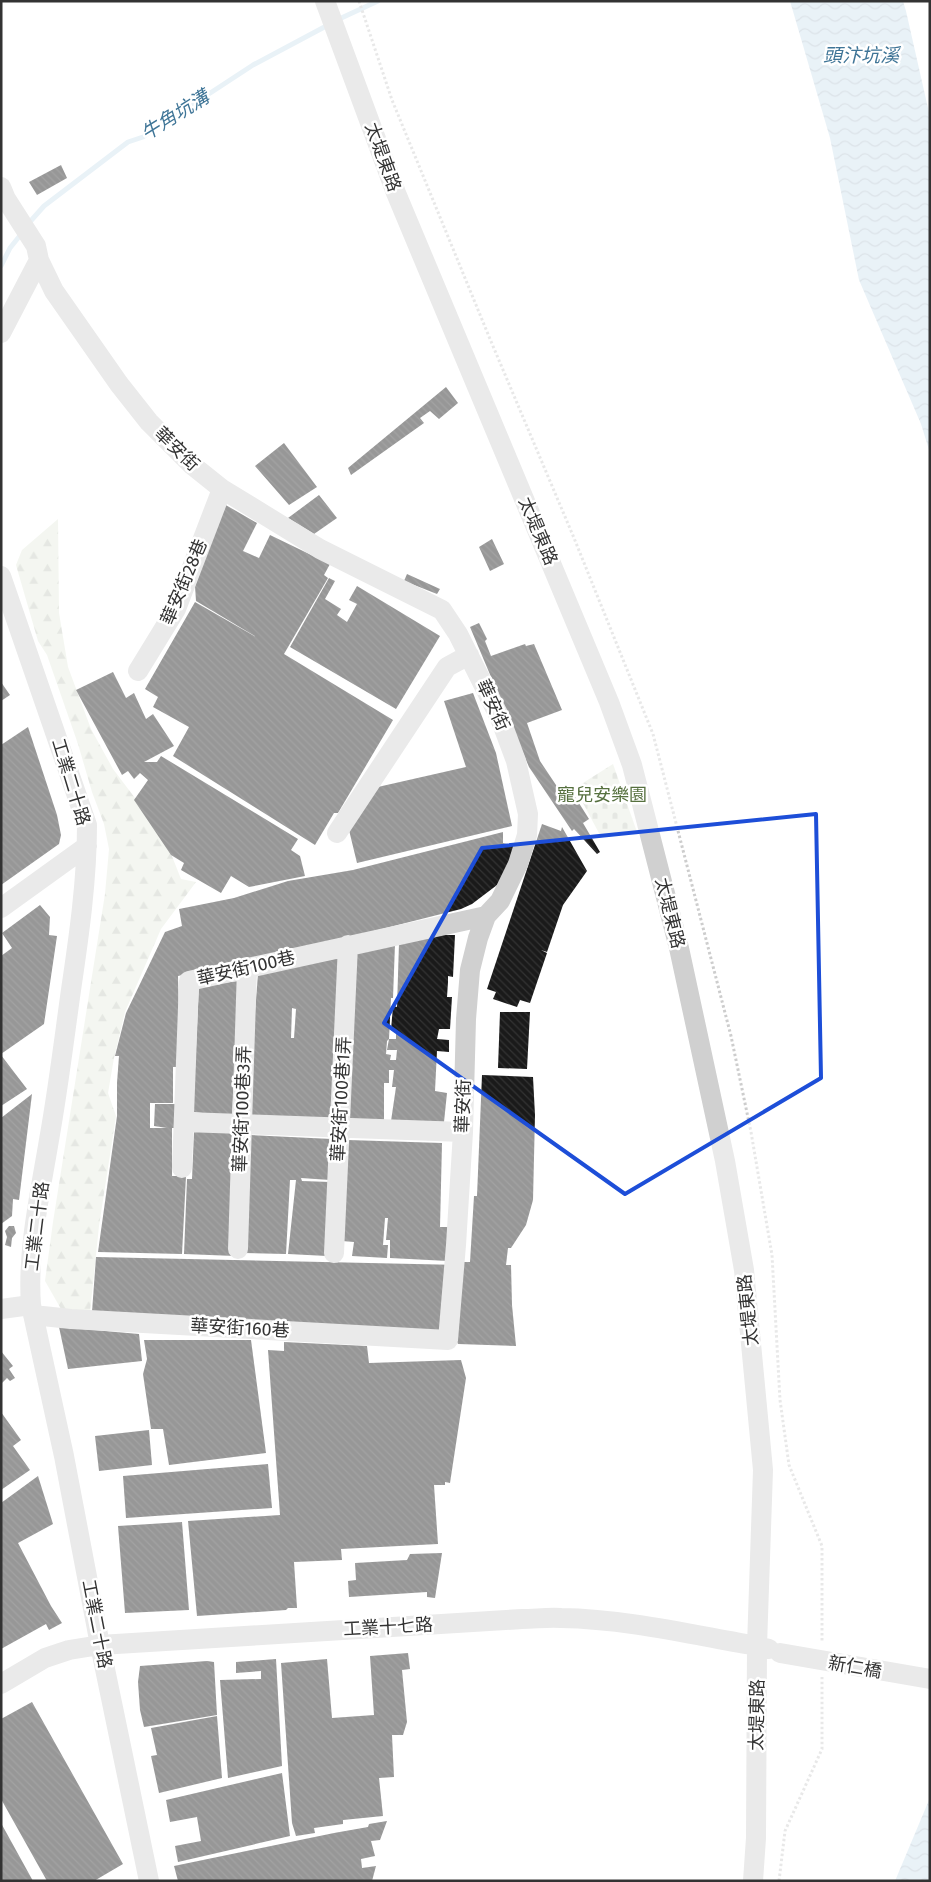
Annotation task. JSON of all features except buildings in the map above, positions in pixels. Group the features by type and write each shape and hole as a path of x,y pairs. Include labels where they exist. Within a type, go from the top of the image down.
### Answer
{"street":[{"name":"太堤東路","path":"327,6 396,193 609,702 632,765 679,948 725,1161 744,1270 763,1470 758,1646 756,1838 753,1881"},
{"name":"華安街","path":"1,187 37,253 54,291 119,384 149,422 192,465 222,489 320,549 442,610 458,634 500,718 516,761 528,814 526,835 518,864 500,901 486,916 470,970 466,1019 456,1245 448,1340"},
{"path":"1,333 37,253"},
{"name":"華安街28巷","path":"138,672 176,609 222,489"},
{"name":"工業二十路","path":"1,576 86,825 87,846 81,926 31,1262 30,1288 32,1310 64,1456 100,1644 149,1881"},
{"path":"337,833 447,667 469,655"},
{"path":"1,908 87,846"},
{"name":"華安街100巷","path":"182,1168 189,981 486,916"},
{"name":"華安街100巷1弄","path":"334,1253 348,945"},
{"name":"華安街100巷3弄","path":"238,1249 247,968"},
{"path":"185,1122 462,1132"},
{"name":"華安街160巷","path":"1,1309 32,1310 71,1319 448,1340"},
{"name":"工業十七路","path":"1,1684 45,1658 69,1650 100,1644 560,1618 639,1625 758,1646 780,1653"},
{"name":"新仁橋","path":"780,1653 930,1679"}],"path":[{"path":"360,3 363,13"}],"highlighted area":[{"path":"816,814 821,1078 625,1194 384,1023 482,848"}],"green space":[{"path":"58,519 59,613 68,667 91,729 113,769 135,798 148,821 164,836 181,879 196,882 161,929 125,1012 108,1093 116,1116 99,1226 90,1312 61,1309 45,1281 105,894 109,849 104,824 92,792 78,744 47,655 38,641 16,565 22,550"},
{"name":"寵兒安樂園","path":"613,764 637,832 601,837 575,788"}],"water":[{"name":"頭汴坑溪","path":"790,1 903,1 930,117 930,453 921,424 859,280 830,138"},
{"path":"930,1798 930,1881 895,1881 929,1800"}],"waterway":[{"name":"牛角坑溝","path":"337,20 378,1"},
{"name":"牛角坑溝","path":"28,224 44,206 128,142 143,137 253,65 330,24"},
{"name":"牛角坑溝","path":"1,266 10,248 22,233"}]}
